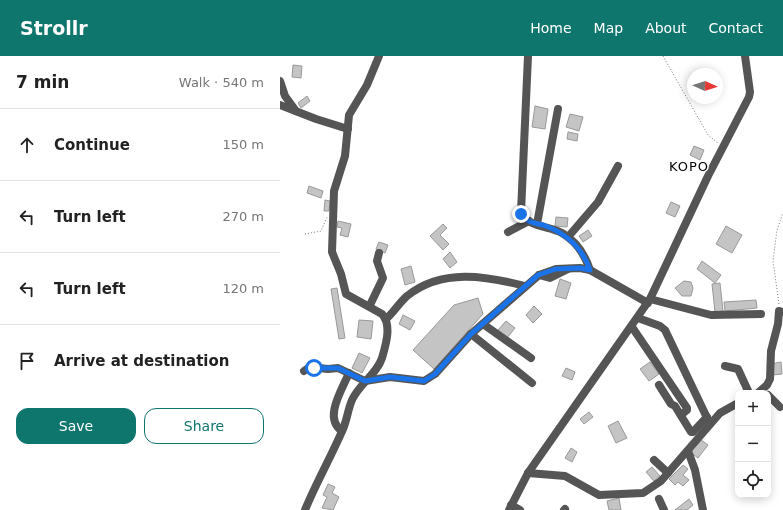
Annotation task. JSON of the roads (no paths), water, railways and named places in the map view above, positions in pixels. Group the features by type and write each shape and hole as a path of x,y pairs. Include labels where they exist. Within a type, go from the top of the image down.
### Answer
{"street":[{"path":"305,510 342,431 352,401 358,390 377,367 382,356 388,326 386,319 380,312 370,305 346,293 341,274 332,252 334,191 345,156 348,122 351,111 367,85 379,56"},
{"path":"528,56 520,208 522,216 533,222 556,230 568,237 584,254 590,270"},
{"path":"520,510 510,507 528,473 649,301 723,146 750,94 745,56"},
{"path":"280,80 285,96 297,112"},
{"path":"280,105 348,129"},
{"path":"533,222 558,109"},
{"path":"568,237 598,202 618,166"},
{"path":"508,232 533,222"},
{"path":"370,305 383,278 377,262 379,253"},
{"path":"304,371 310,368 328,369 330,367 338,368 365,381 390,377 424,381 435,374 471,334 525,286 538,275 553,269 580,268 590,270 649,301 701,314 761,314"},
{"path":"386,319 408,295 427,284 444,278 471,276 525,286"},
{"path":"765,390 770,379 771,351 778,324 779,311 783,312"},
{"path":"638,318 660,326 665,330 708,420"},
{"path":"483,324 530,358"},
{"path":"632,327 688,409 681,415"},
{"path":"471,334 532,383"},
{"path":"725,366 738,369 748,390"},
{"path":"342,431 336,427 333,418 335,406 349,373"},
{"path":"659,385 692,432 708,420 735,405"},
{"path":"670,401 678,394"},
{"path":"771,399 780,407"},
{"path":"528,473 565,476 600,495 610,496 648,492 688,451 708,420"},
{"path":"688,451 695,470 703,510"},
{"path":"654,460 668,473"},
{"path":"659,500 664,510"}],"district":[{"name":"KOPO","path":"689,166"}]}
